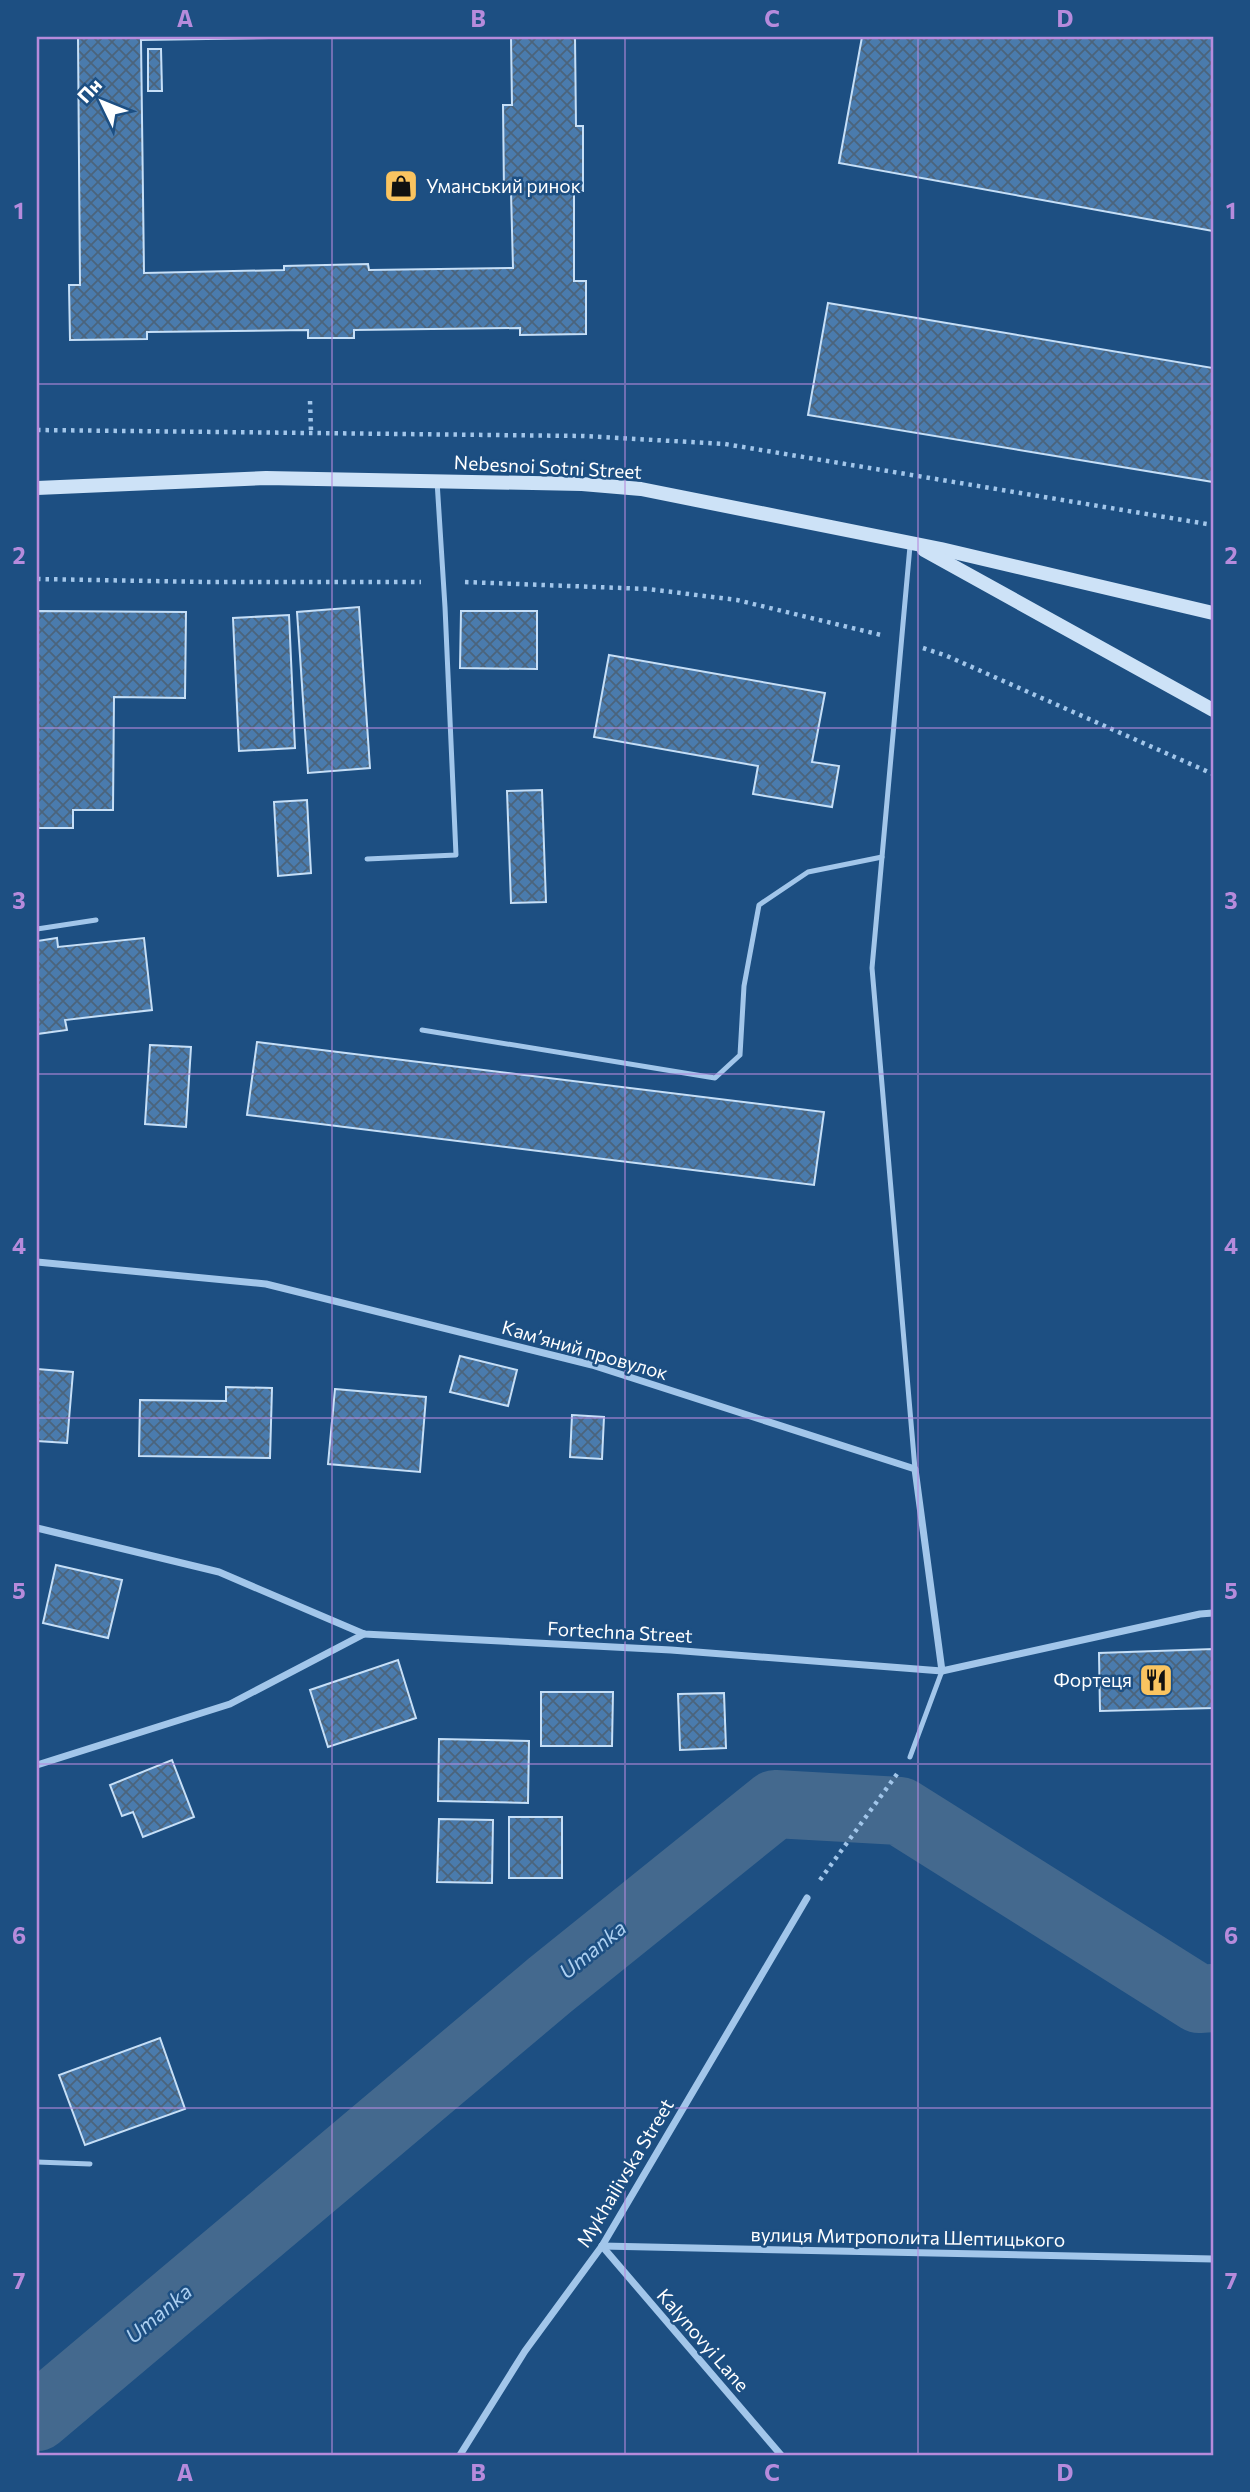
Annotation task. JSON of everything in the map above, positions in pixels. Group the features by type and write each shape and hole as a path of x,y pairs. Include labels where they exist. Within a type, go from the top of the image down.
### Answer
{"main road":[{"name":"Nebesnoi Sotni Street","path":"37,488 266,478 582,484 641,489 911,543 1213,613"},
{"path":"911,543 1213,710"}],"street":[{"name":"Камʼяний провулок","path":"37,1262 266,1284 592,1364 915,1469"},
{"path":"915,1469 942,1671"},
{"name":"Fortechna Street","path":"37,1528 219,1572 364,1633 671,1650 942,1671 1213,1613"},
{"path":"37,1765 230,1704 364,1633"},
{"name":"Mykhailivska Street","path":"460,2455 525,2351 602,2246 807,1899"},
{"name":"вулиця Митрополита Шептицького","path":"602,2246 1213,2259"},
{"name":"Kalynovyi Lane","path":"602,2246 781,2455"}],"lane":[{"path":"367,859 456,855 437,481"},
{"path":"911,543 872,968 915,1469"},
{"path":"422,1030 715,1078 740,1055 744,986 759,905 808,873 882,857"},
{"path":"37,929 96,920"},
{"path":"910,1757 942,1671"},
{"path":"37,2162 90,2164"}],"path":[{"path":"310,401 311,431"},
{"path":"37,430 584,436 725,444 1213,525"},
{"path":"37,579 444,582 648,589 737,600 858,628 947,656 1100,721 1213,774"},
{"path":"807,1899 910,1757"}],"building":[{"path":"78,37 331,37 141,40 144,273 284,270 284,266 368,264 369,270 513,268 511,192 504,193 503,105 512,105 511,37 575,37 576,126 583,126 583,191 574,191 574,281 586,281 586,334 520,335 520,328 354,330 354,338 308,338 308,330 147,332 147,339 70,340 69,285 80,285"},
{"path":"862,37 1213,37 1213,231 839,163"},
{"path":"148,49 161,49 162,91 148,91"},
{"path":"828,303 1213,368 1213,482 808,415"},
{"path":"359,607 370,768 308,773 297,612"},
{"path":"37,611 186,612 185,698 114,697 113,810 73,810 73,828 37,828"},
{"path":"461,611 537,611 537,669 460,668"},
{"path":"289,615 295,748 239,751 233,618"},
{"path":"609,655 825,693 812,762 839,766 832,807 753,794 758,766 594,737"},
{"path":"542,790 546,902 511,903 507,791"},
{"path":"307,800 311,873 278,876 274,802"},
{"path":"57,938 58,947 144,938 152,1010 65,1020 67,1030 37,1034 37,941"},
{"path":"257,1042 824,1112 814,1185 247,1115"},
{"path":"150,1045 191,1047 186,1127 145,1124"},
{"path":"460,1356 517,1370 508,1406 450,1392"},
{"path":"37,1369 73,1372 67,1443 37,1441"},
{"path":"226,1387 272,1388 270,1458 139,1456 140,1400 226,1401"},
{"path":"335,1389 426,1397 420,1472 328,1464"},
{"path":"572,1415 604,1417 602,1459 570,1457"},
{"path":"56,1565 122,1580 108,1638 43,1623"},
{"name":"Фортеця","path":"1213,1649 1213,1708 1100,1711 1099,1653"},
{"path":"398,1660 416,1718 328,1747 310,1690"},
{"path":"541,1692 613,1692 612,1746 541,1746"},
{"path":"724,1693 726,1748 680,1750 678,1694"},
{"path":"439,1739 529,1741 528,1803 438,1801"},
{"path":"172,1760 194,1817 143,1837 133,1812 122,1816 110,1785"},
{"path":"509,1817 562,1817 562,1878 509,1878"},
{"path":"439,1819 493,1820 492,1883 437,1882"},
{"path":"160,2038 185,2109 85,2145 59,2075"}],"waterway":[{"name":"Umanka","path":"37,2417 550,1985 775,1804 900,1811 1199,1999 1213,1998"}],"place":[{"name":"Уманський ринок","path":"401,186"},
{"name":"Фортеця","path":"1156,1680"}]}
